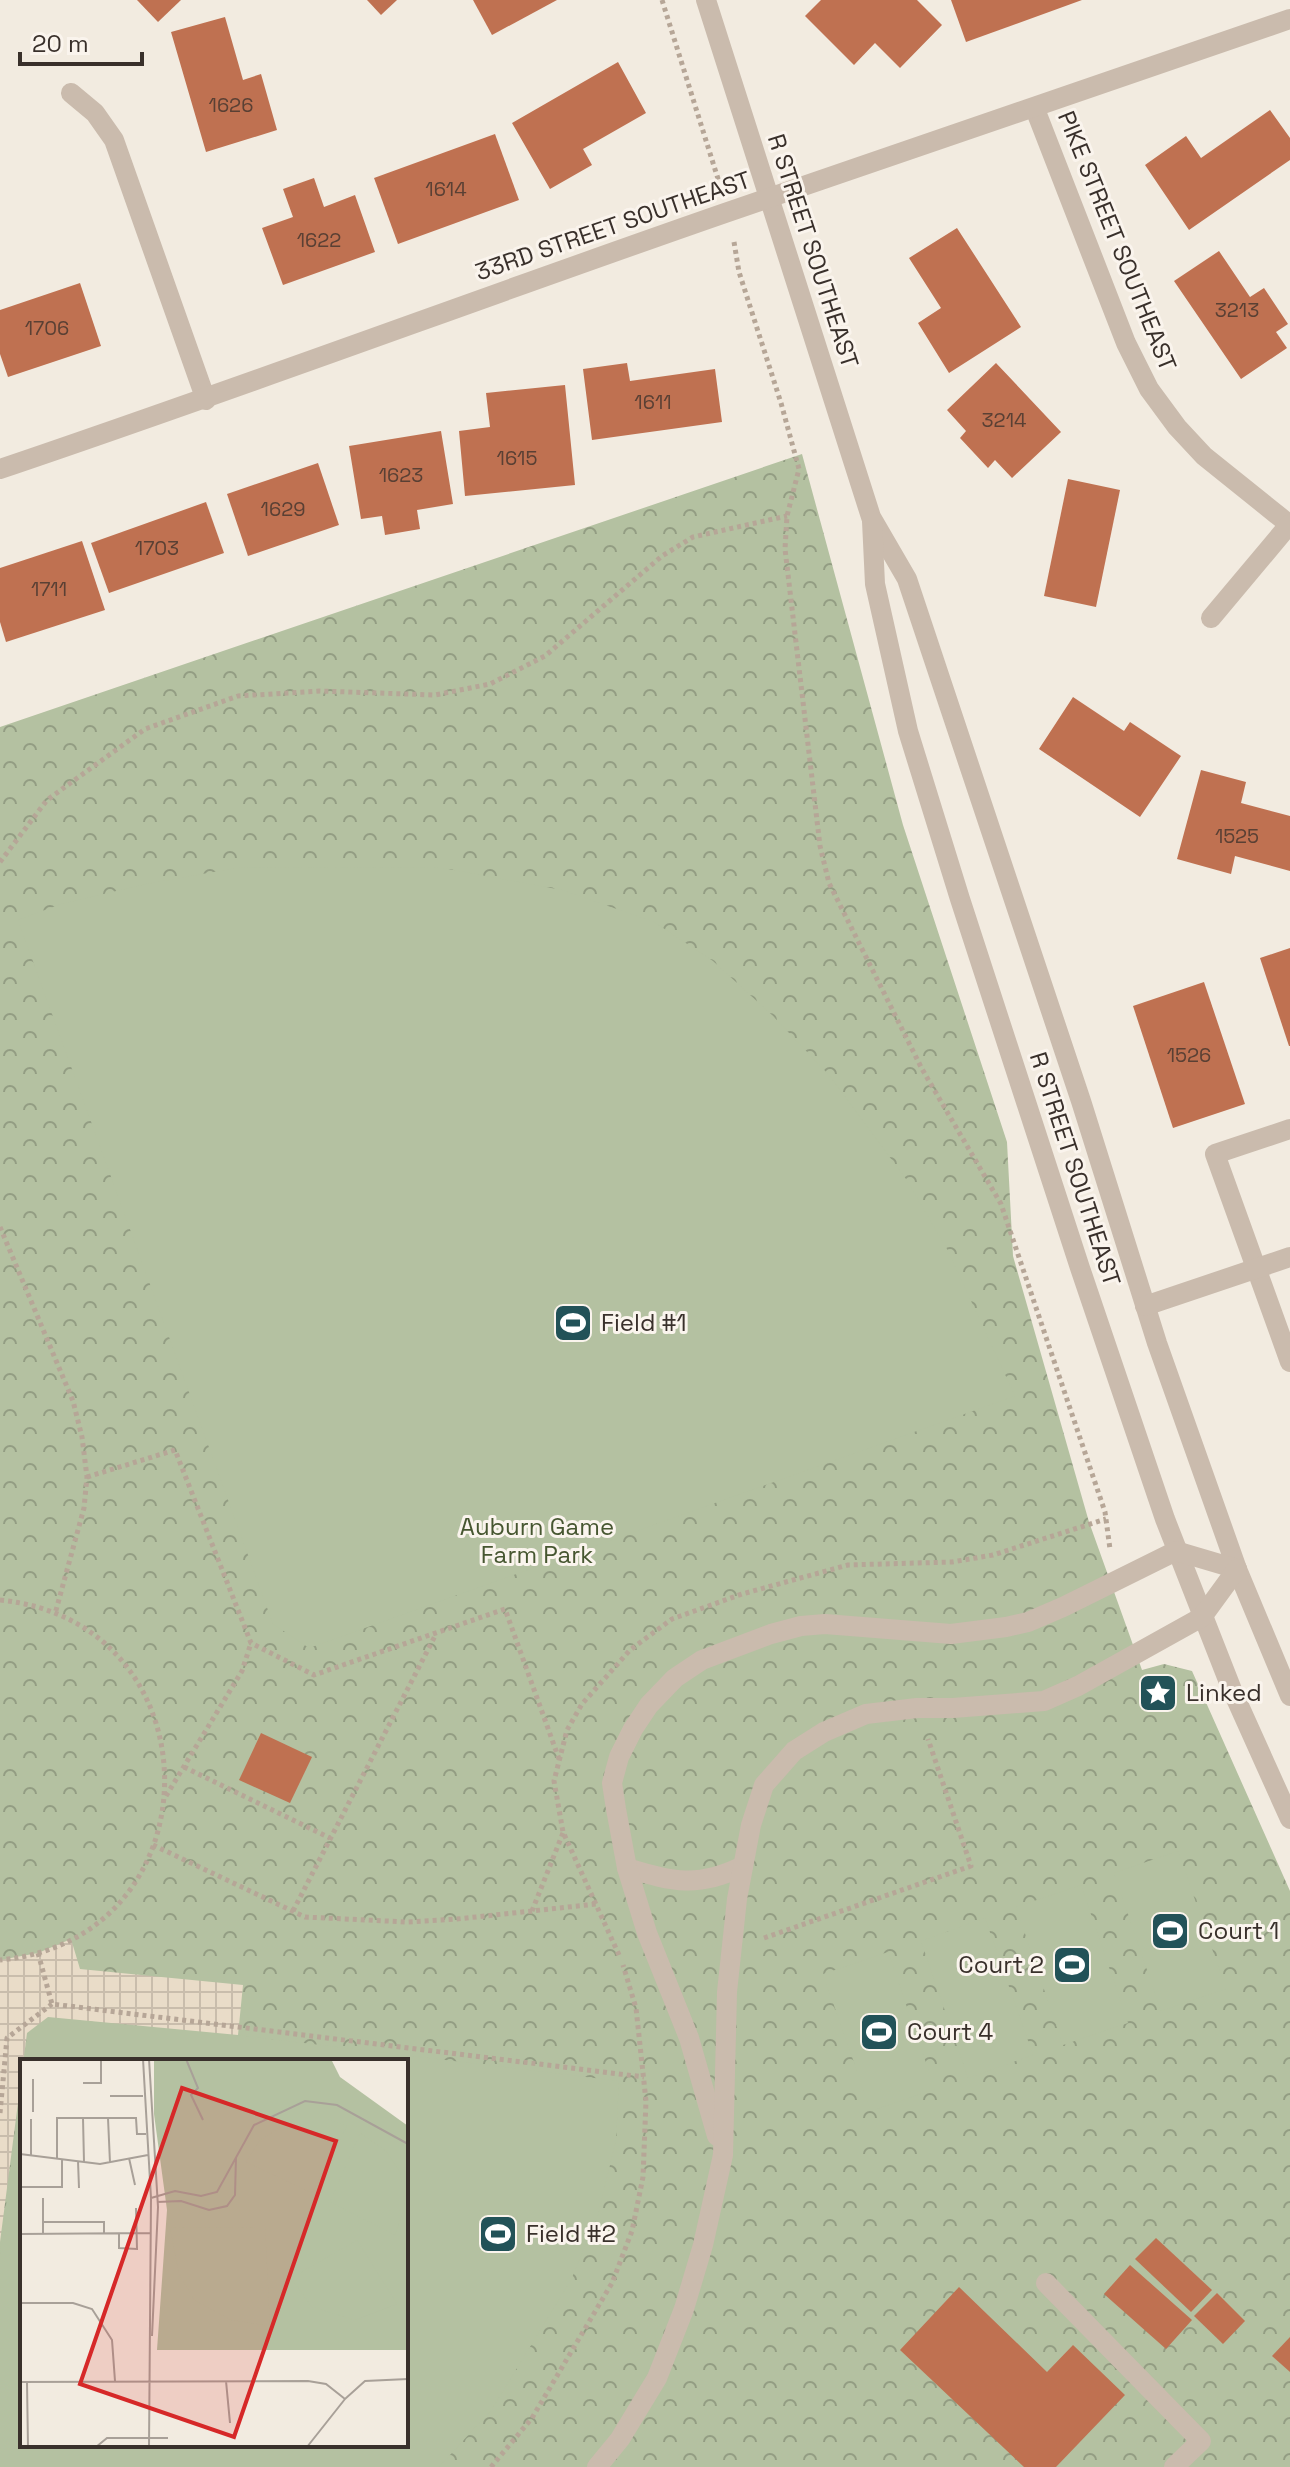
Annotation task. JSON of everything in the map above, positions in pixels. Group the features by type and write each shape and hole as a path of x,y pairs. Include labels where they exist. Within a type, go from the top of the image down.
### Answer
{"street":[{"name":"R STREET SOUTHEAST","path":"706,0 871,517 907,579 1081,1101 1145,1306 1237,1569 1290,1696"},
{"name":"33RD STREET SOUTHEAST","path":"0,469 206,400 728,211 1035,109 1290,19"},
{"path":"71,93 95,113 114,140 206,400"},
{"name":"PIKE STREET SOUTHEAST","path":"1035,109 1126,343 1149,389 1177,427 1204,456 1290,525"},
{"name":"R STREET SOUTHEAST","path":"871,517 875,584 908,731 924,786 1080,1268 1176,1551 1290,1819"},
{"path":"1211,618 1290,525"},
{"path":"1290,1129 1215,1154 1290,1362"},
{"path":"1145,1306 1290,1257"},
{"path":"597,2467 620,2439 657,2378 684,2309 703,2245 723,2155 727,1992 743,1866 751,1825 764,1785 794,1751 824,1732 866,1714 1044,1701 1078,1686 1202,1617 1237,1569 1176,1551 1028,1622 951,1634 825,1624 801,1626 736,1645 702,1660 675,1678 649,1705 619,1757 612,1783 627,1868 647,1933 689,2038 723,2155"},
{"path":"627,1868 685,1881 717,1878 743,1866"},
{"path":"1046,2283 1201,2441 1174,2467"}],"path":[{"path":"662,0 728,211 739,272 799,469 787,516 785,549 820,846 829,883 922,1069 1001,1204 1105,1512 1108,1544 1112,1552"},
{"path":"0,862 47,800 145,729 238,696 320,691 435,695 490,684 545,656 662,556 693,537 787,516"},
{"path":"0,1227 73,1401 82,1437 87,1477 84,1508 55,1614"},
{"path":"87,1477 175,1450 251,1643 242,1671 165,1797"},
{"path":"0,1600 38,1607 71,1620 100,1640 125,1665 145,1695 158,1727 166,1762 165,1797 159,1832 145,1865 125,1895 100,1920 71,1939 38,1953 0,1960"},
{"path":"251,1643 314,1675 505,1609 559,1760"},
{"path":"293,1911 436,1633"},
{"path":"733,1948 971,1866 917,1708"},
{"path":"184,1767 330,1838"},
{"path":"532,1911 563,1832"},
{"path":"153,1845 305,1917 407,1922 596,1904"},
{"path":"38,1953 52,2004"},
{"path":"0,2113 4,2038 52,2004 644,2077"}],"green space":[{"name":"Auburn Game Farm Park","path":"802,454 903,825 1007,1142 1013,1256 1089,1522 1142,1670 1164,1664 1192,1671 1290,1891 1290,2467 0,2467 0,727"},
{"name":"Field #1","path":"236,868 443,868 562,890 654,922 713,961 772,1015 829,1075 906,1179 947,1249 1015,1396 309,1648 273,1624 18,920 61,904 146,884"},
{"name":"Court 1","path":"1178,1851 1226,1989 1161,2011 1114,1873"},
{"name":"Court 2","path":"1081,1885 1128,2023 1063,2045 1016,1907"},
{"path":"985,1918 1033,2055 968,2078 921,1941"},
{"name":"Court 4","path":"888,1952 935,2089 871,2111 823,1974"},
{"name":"Field #2","path":"48,2017 238,2035 619,2081 616,2140 598,2215 571,2280 492,2409 439,2467 0,2467 0,2254 20,2092 20,2447 408,2447 408,2059 24,2059 27,2034"}],"shaded area":[{"path":"71,1939 80,1969 243,1985 238,2035 48,2017 27,2033 24,2059 20,2059 20,2087 0,2242 0,1960 38,1953"}],"building":[{"path":"137,0 181,0 158,22"},
{"path":"367,0 397,0 381,15"},
{"path":"473,0 557,0 492,35"},
{"path":"821,0 917,0 942,25 900,68 875,43 854,65 805,16"},
{"path":"951,0 1082,0 966,42"},
{"path":"225,17 243,80 261,74 277,130 206,152 171,32"},
{"path":"618,62 646,113 583,149 592,165 550,189 512,123"},
{"path":"1270,110 1290,138 1290,160 1189,230 1145,165 1186,136 1201,158"},
{"path":"495,134 519,200 398,244 374,178"},
{"path":"314,178 324,207 355,195 375,252 283,285 262,228 293,217 283,189"},
{"path":"957,228 1021,327 949,373 918,323 941,308 909,258"},
{"path":"1219,251 1250,297 1264,288 1288,324 1276,332 1287,348 1241,379 1174,281"},
{"path":"80,283 101,346 8,377 0,354 0,310"},
{"path":"627,363 630,381 715,369 722,422 592,440 583,369"},
{"path":"996,363 1061,432 1012,478 995,460 988,468 960,438 966,431 947,410"},
{"path":"565,385 575,485 465,496 459,431 490,427 486,393"},
{"path":"441,431 453,504 417,510 420,529 385,535 382,516 361,519 349,446"},
{"path":"318,463 339,525 248,556 227,494"},
{"path":"1068,479 1120,490 1096,607 1044,596"},
{"path":"206,502 224,553 109,593 91,543"},
{"path":"82,541 105,610 6,642 0,622 0,568"},
{"path":"1073,697 1124,731 1130,722 1181,756 1140,817 1039,749"},
{"path":"1201,770 1246,782 1241,803 1290,816 1290,871 1235,856 1231,874 1177,859"},
{"path":"1290,948 1290,1046 1289,1046 1260,958"},
{"path":"1204,982 1245,1104 1173,1128 1133,1006"},
{"path":"261,1733 312,1757 290,1803 239,1780"},
{"path":"1156,2238 1212,2290 1191,2312 1135,2259"},
{"path":"1130,2265 1192,2320 1166,2349 1104,2294"},
{"path":"959,2287 1047,2372 1073,2345 1125,2395 1056,2467 1024,2467 900,2350"},
{"path":"1217,2293 1245,2321 1223,2344 1194,2316"},
{"path":"1290,2337 1290,2372 1272,2356"}],"place":[{"name":"Field #1","path":"573,1323"},
{"name":"Linked","path":"1158,1693"},
{"name":"Court 1","path":"1170,1931"},
{"name":"Court 2","path":"1072,1965"},
{"name":"Court 4","path":"879,2032"},
{"name":"Field #2","path":"498,2234"}]}
